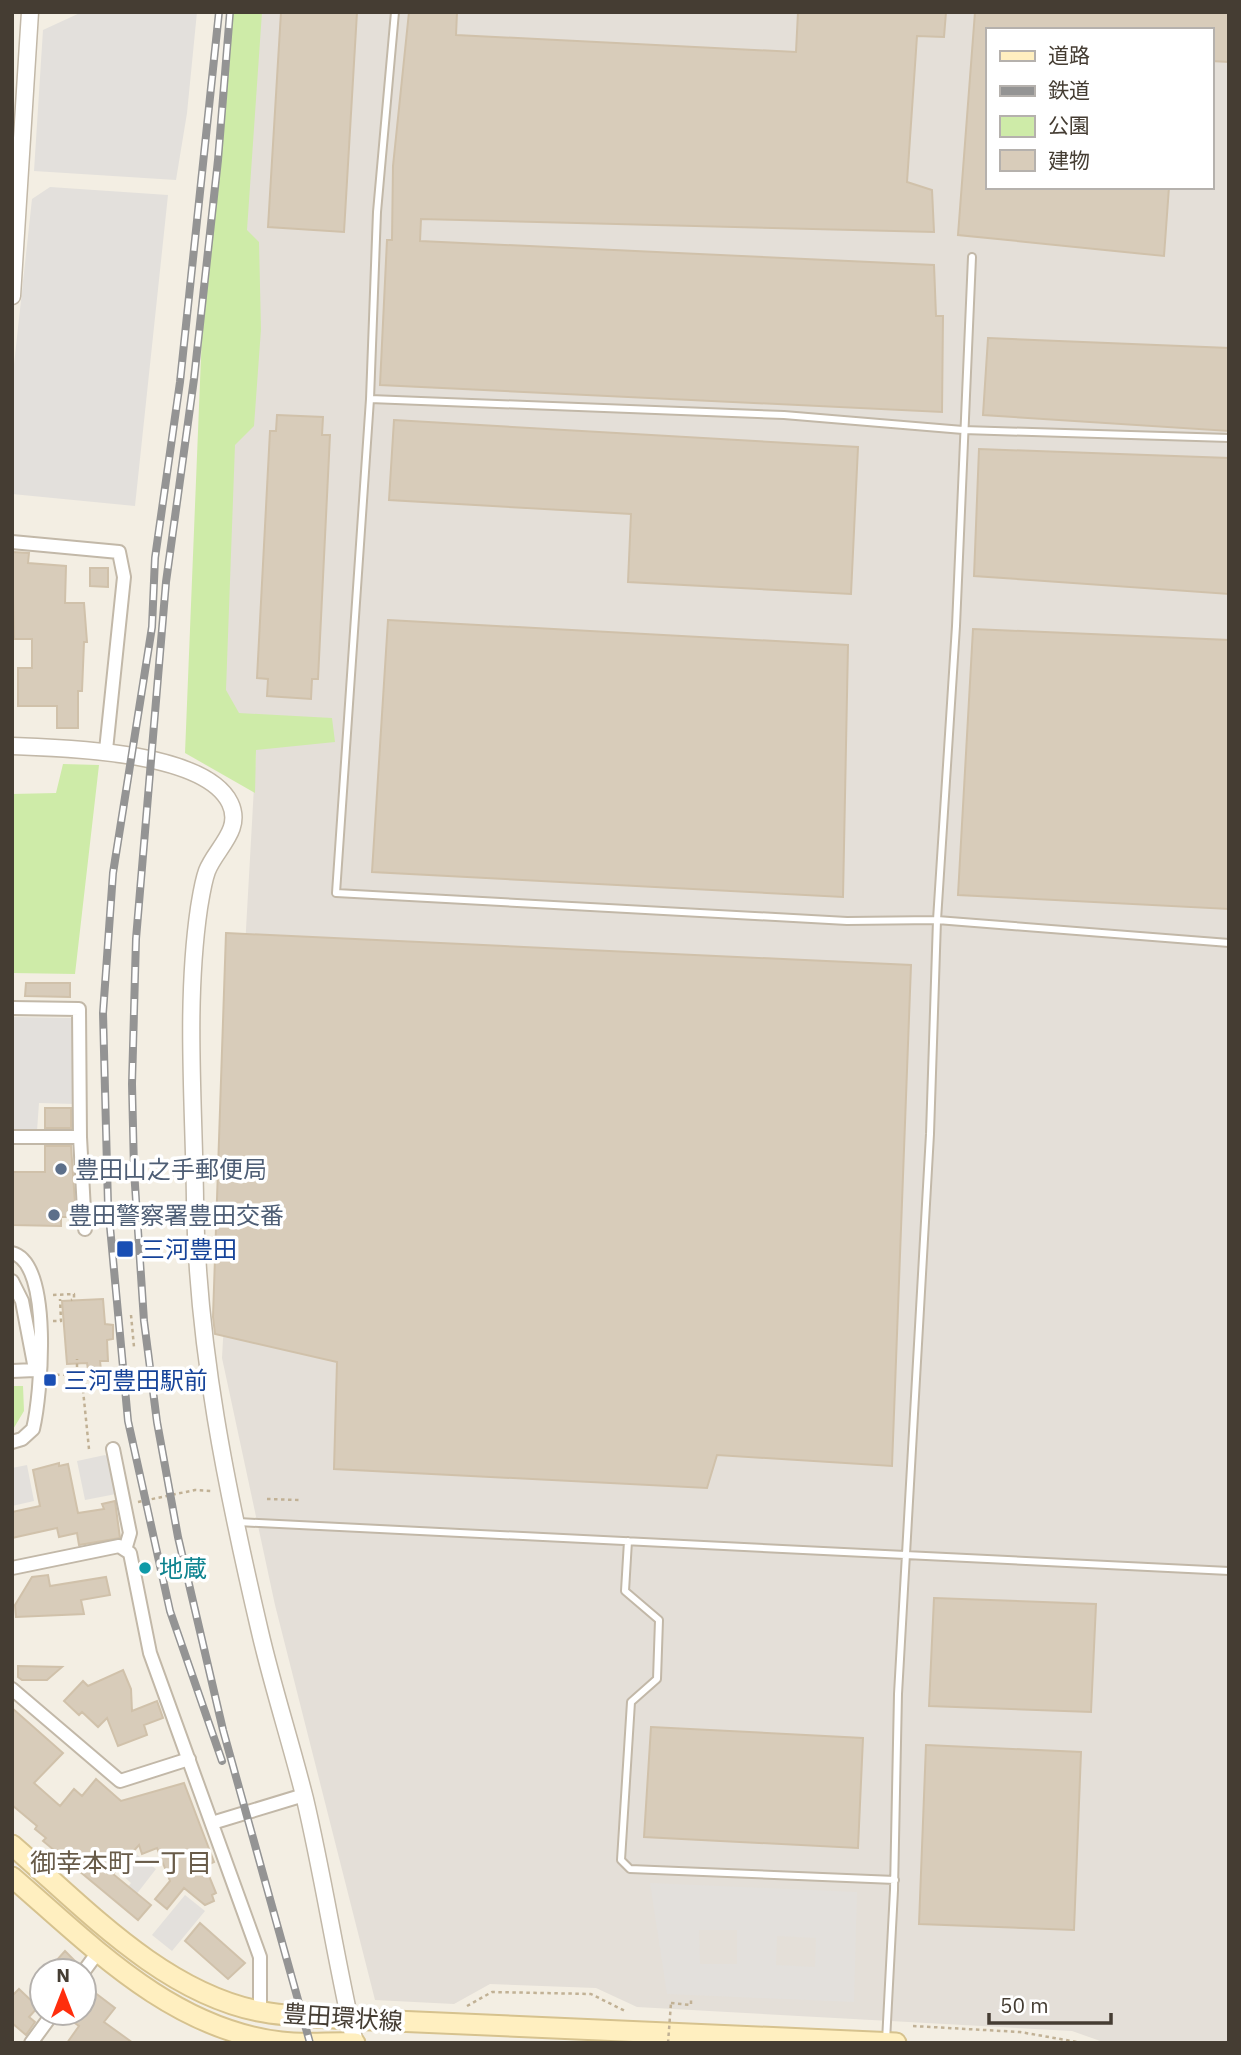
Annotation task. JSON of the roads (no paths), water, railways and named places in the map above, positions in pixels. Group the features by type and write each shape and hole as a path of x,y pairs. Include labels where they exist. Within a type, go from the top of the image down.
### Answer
{"main road":[{"name":"豊田環状線","path":"12,1845 165,1972 204,1994 260,2012 349,2019 896,2043"},
{"name":"豊田環状線","path":"12,1877 99,1952 166,2004 196,2019 239,2034 281,2043 355,2043"}],"street":[{"path":"12,296 19,75 30,12"},
{"path":"12,542 119,552 124,576 106,750"},
{"path":"12,746 106,750 209,780 220,788 233,809 233,826 206,873 199,908 192,987 192,1097 201,1324 236,1522 261,1635 328,1897 355,2043"},
{"path":"12,1008 79,1009 80,1137 85,1229"},
{"path":"12,1137 80,1137"},
{"path":"12,1253 26,1259 34,1277 41,1348 33,1429 22,1439 12,1442"},
{"path":"12,1281 24,1312 37,1394"},
{"path":"12,1371 35,1370"},
{"path":"113,1449 130,1533 125,1550"},
{"path":"12,1568 119,1546 130,1553 150,1653 260,1957 260,2012"},
{"path":"12,1689 120,1781 189,1759"},
{"path":"212,1823 304,1795"},
{"path":"95,1957 99,1952"},
{"path":"31,2043 43,2027"}],"lane":[{"path":"395,12 377,212 370,399 337,893 847,921 937,919 1229,943"},
{"path":"886,2042 895,1880 898,1694 930,1135 937,919 956,626 972,257"},
{"path":"370,399 784,415 963,430 1229,439"},
{"path":"236,1522 907,1553 1229,1571"},
{"path":"628,1541 625,1591 659,1620 657,1679 631,1702 621,1860 630,1869 895,1880"}],"railway":[{"path":"219,12 180,382 155,558 152,627 113,873 103,1013 108,1205 128,1421 170,1611 222,1761"},
{"path":"230,12 218,160 194,379 166,582 136,939 132,1084 134,1170 144,1321 157,1422 178,1537 223,1730 310,2043"}],"place":[{"name":"豊田山之手郵便局","path":"61,1169"},
{"name":"豊田警察署豊田交番","path":"54,1215"},
{"name":"三河豊田","path":"125,1249"},
{"name":"三河豊田駅前","path":"50,1380"},
{"name":"地蔵","path":"145,1568"}],"district":[{"name":"御幸本町一丁目","path":"121,1862"}]}
